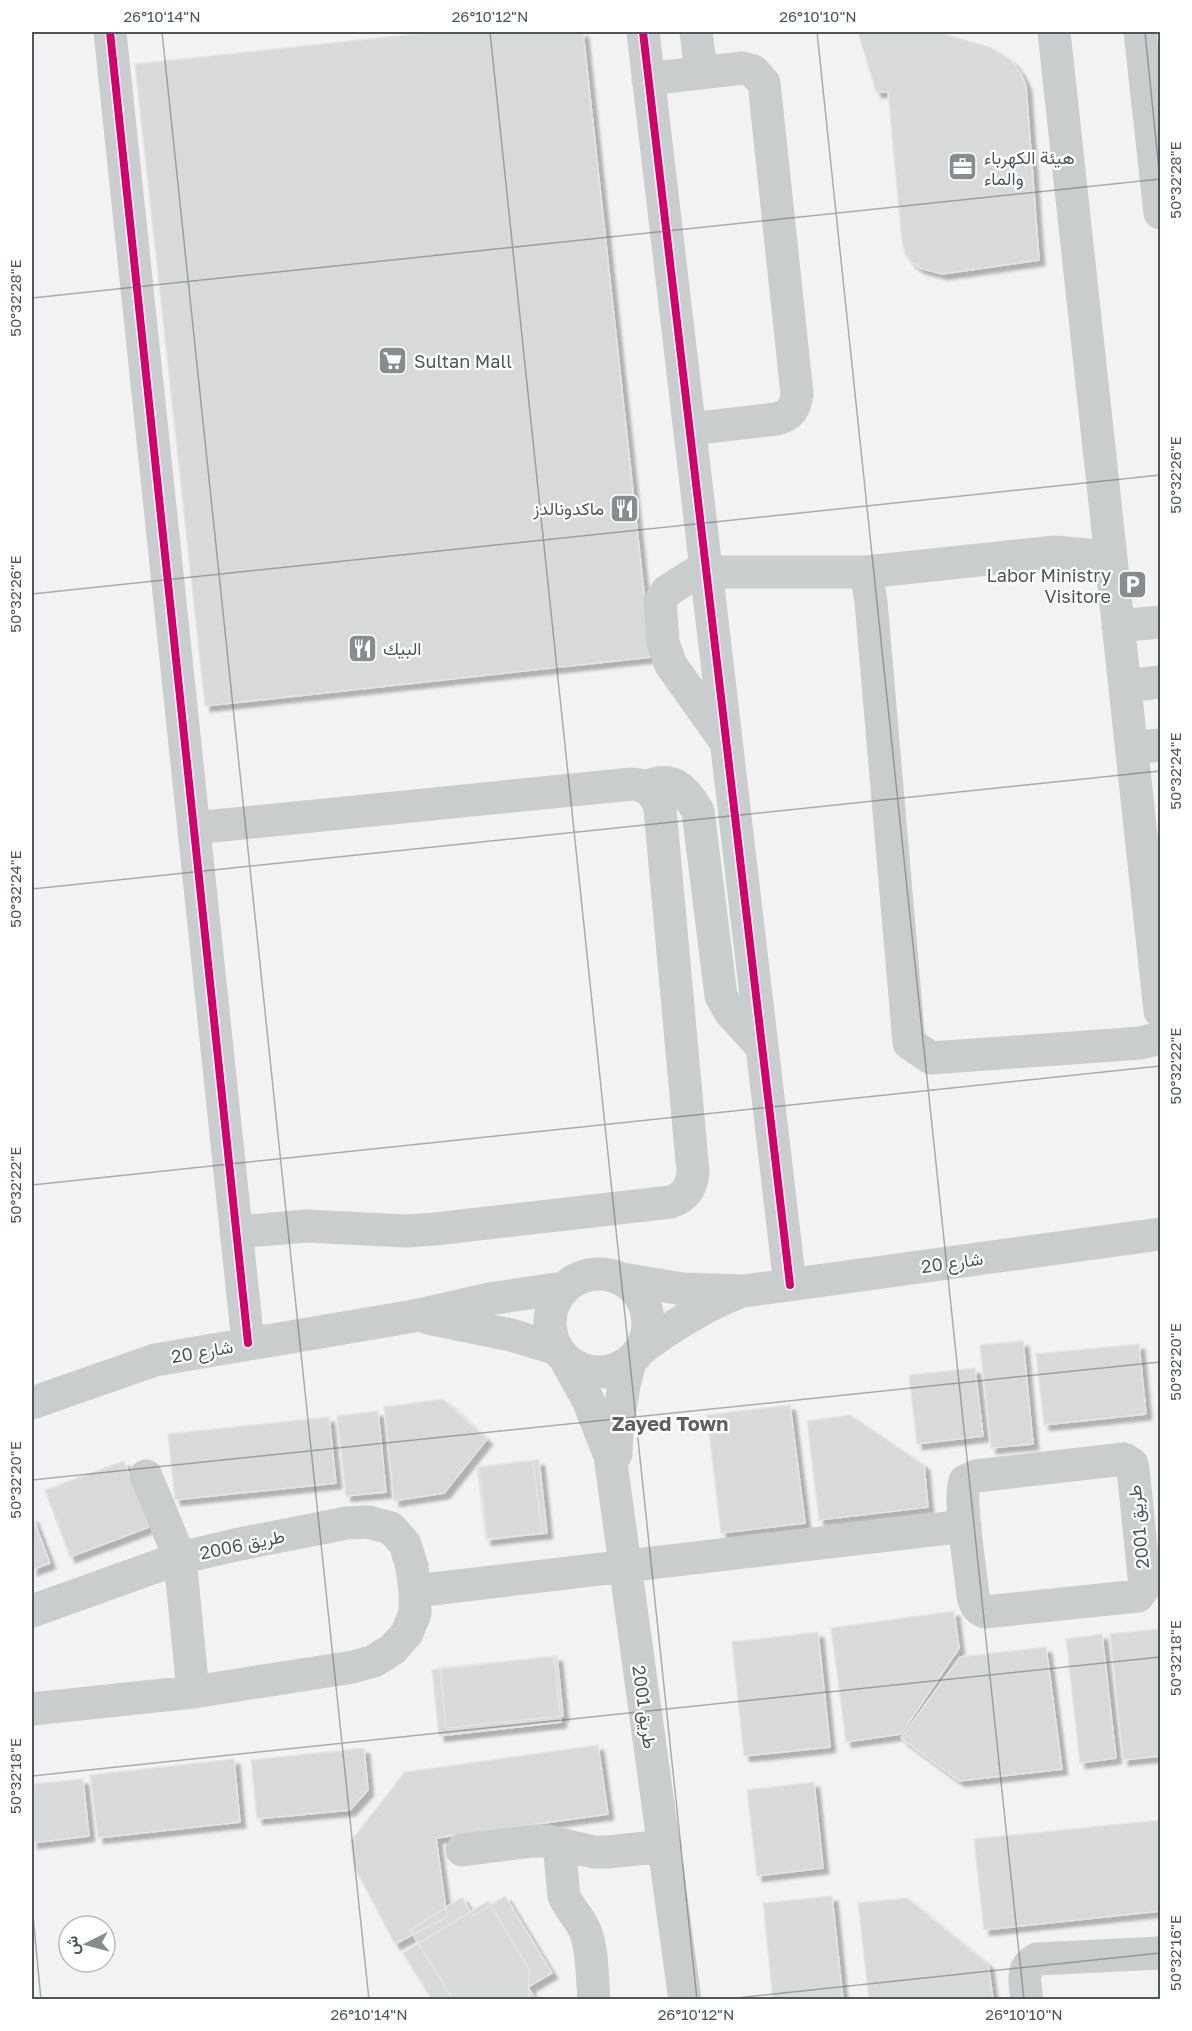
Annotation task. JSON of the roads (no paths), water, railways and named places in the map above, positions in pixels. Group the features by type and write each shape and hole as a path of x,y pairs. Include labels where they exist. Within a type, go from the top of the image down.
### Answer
{"street":[{"path":"110,32 248,1343"},
{"path":"643,32 790,1285"},
{"path":"696,32 701,72"},
{"path":"1054,32 1125,686 1146,746 1161,1011"},
{"path":"1140,32 1158,162 1161,213"},
{"path":"648,78 742,68 753,71 764,83 797,394 795,404 784,418 690,429"},
{"path":"726,743 671,664 663,643 660,601 666,591 707,569 866,572 1054,552 1110,557"},
{"path":"866,572 909,1043 931,1058 1142,1043 1161,1038"},
{"path":"1118,626 1161,622"},
{"path":"1125,686 1161,682"},
{"path":"646,788 655,783 674,784 689,796 698,811 722,996 730,1012 762,1047"},
{"path":"194,828 632,784 646,788 658,801 660,809 693,1172 693,1180 684,1195 671,1202 435,1229 389,1231 306,1226 236,1232"},
{"name":"شارع 20","path":"622,1279 683,1288 744,1291 1161,1234"},
{"path":"591,1274 607,1274 622,1279 635,1289 645,1302 649,1318 647,1334 636,1355 615,1370 598,1373 581,1370 561,1354 551,1334 549,1317 554,1302 563,1288 576,1278 591,1274"},
{"name":"شارع 20","path":"32,1403 155,1360 414,1316 489,1299 563,1288"},
{"name":"شارع 20","path":"636,1355 673,1325 707,1305 744,1291"},
{"name":"شارع 20","path":"414,1316 511,1335 561,1354"},
{"name":"طريق 2001","path":"561,1354 588,1400 601,1428 616,1486 685,2000"},
{"name":"طريق 2001","path":"616,1486 616,1423 621,1392 636,1355"},
{"name":"طريق 2001","path":"1124,1459 1132,1464 1133,1469 1145,1586 1138,1596 986,1612 975,1604 965,1526 962,1487 970,1477 1124,1459"},
{"path":"146,1476 180,1558 193,1692"},
{"name":"طريق 2006","path":"32,1611 180,1558 347,1523 368,1522 391,1528 405,1544 416,1591 415,1613 407,1633 393,1649 374,1661 353,1667 193,1692 32,1709"},
{"path":"416,1591 965,1526"},
{"path":"462,1850 533,1840 594,1852 665,1846"},
{"path":"559,1844 564,1896 586,1933 594,2000"},
{"path":"1027,2000 1024,1976 1026,1969 1037,1959 1161,1953"}],"place":[{"name":"هيئة الكهرباء والماء","path":"963,167"},
{"name":"Sultan Mall","path":"393,361"},
{"name":"ماكدونالدز","path":"625,508"},
{"name":"Labor Ministry Visitore","path":"1132,585"},
{"name":"البيك","path":"362,648"}],"district":[{"name":"Zayed Town","path":"670,1423"}]}
